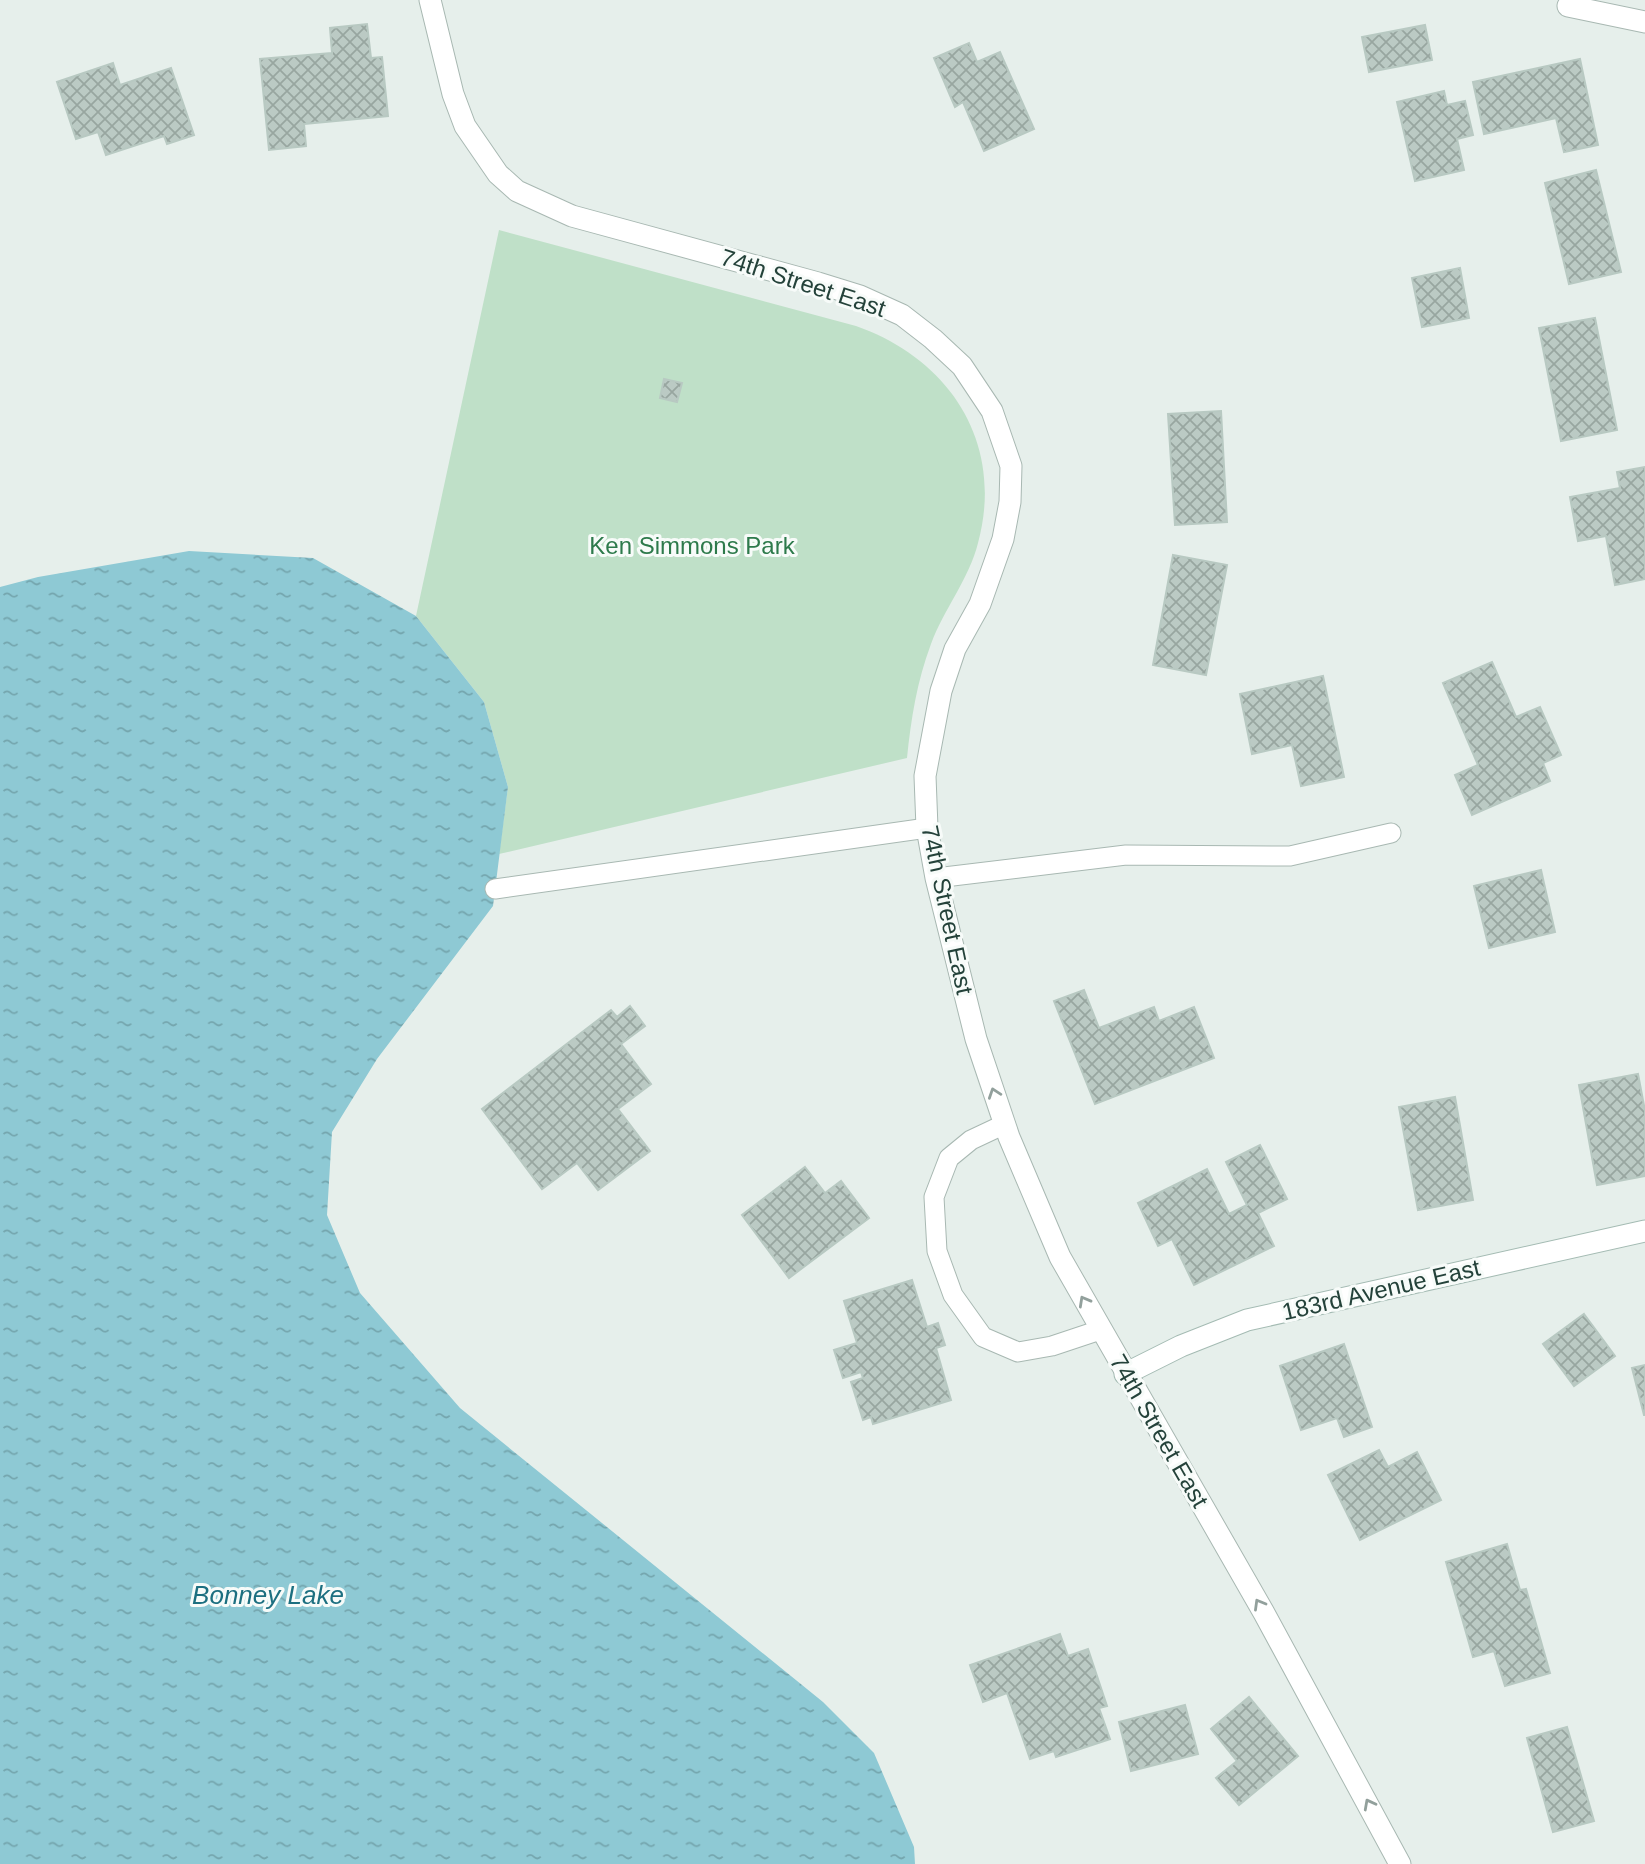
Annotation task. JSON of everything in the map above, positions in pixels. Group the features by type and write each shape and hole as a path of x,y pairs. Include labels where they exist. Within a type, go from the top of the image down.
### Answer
{"street":[{"name":"74th Street East","path":"430,0 453,94 465,126 498,174 517,191 572,216 818,283 860,296 902,315 962,366 992,411 1011,466 1010,502 1003,539 980,604 955,649 941,691 925,776 928,828 936,878 976,1039 1004,1124 1060,1257 1264,1613 1400,1864"},
{"path":"1568,6 1645,22"},
{"name":"183rd Avenue East","path":"1125,1374 1181,1346 1247,1320 1645,1231"}],"lane":[{"path":"495,889 928,828"},
{"path":"936,878 1126,855 1290,856 1391,833"},
{"path":"1004,1124 971,1140 949,1158 934,1197 937,1251 953,1295 983,1337 1018,1352 1052,1346 1100,1330"}],"green space":[{"name":"Ken Simmons Park","path":"499,230 856,326 889,341 919,360 943,383 962,409 976,439 984,472 984,506 974,556 936,631 926,658 915,700 907,758 499,854 508,787 484,702 416,616"}],"water":[{"name":"Bonney Lake","path":"189,551 313,558 416,616 484,702 508,787 493,906 377,1059 332,1132 327,1215 360,1293 460,1408 823,1702 874,1753 914,1847 915,1864 0,1864 0,587 38,577"}],"building":[{"path":"367,24 371,58 382,57 388,116 304,124 306,146 269,150 260,59 332,53 330,28"},
{"path":"1425,25 1432,60 1369,72 1362,37"},
{"path":"969,43 977,62 1000,52 1034,129 984,151 963,102 955,107 934,58"},
{"path":"1580,59 1598,145 1564,152 1556,118 1484,134 1473,82"},
{"path":"113,63 120,85 171,68 194,135 167,144 164,136 106,155 98,132 76,139 57,82"},
{"path":"1444,91 1447,105 1465,101 1473,135 1457,139 1464,170 1415,181 1397,102"},
{"path":"1596,170 1621,272 1569,284 1545,183"},
{"path":"1460,268 1469,318 1422,327 1412,278"},
{"path":"1595,318 1617,430 1561,441 1539,328"},
{"path":"664,379 682,383 677,402 660,398"},
{"path":"1221,411 1227,522 1175,525 1168,414"},
{"path":"1645,467 1645,579 1615,585 1606,536 1578,541 1570,497 1620,488 1617,472"},
{"path":"1173,555 1227,565 1206,675 1153,665"},
{"path":"1492,662 1516,717 1540,707 1561,755 1543,763 1550,781 1472,815 1455,775 1478,765 1443,683"},
{"path":"1323,676 1344,777 1301,786 1292,745 1252,754 1240,694"},
{"path":"1541,870 1555,932 1489,948 1474,886"},
{"path":"1084,990 1099,1028 1154,1007 1159,1021 1194,1007 1214,1058 1095,1104 1054,1001"},
{"path":"630,1006 645,1026 621,1044 651,1084 618,1109 650,1151 598,1190 577,1163 542,1189 482,1109 611,1010 617,1017"},
{"path":"1638,1074 1645,1111 1645,1176 1597,1185 1579,1085"},
{"path":"1455,1097 1473,1200 1418,1210 1399,1107"},
{"path":"1260,1145 1287,1199 1258,1213 1274,1246 1194,1285 1172,1239 1158,1246 1138,1203 1207,1169 1229,1214 1247,1205 1226,1162"},
{"path":"805,1167 825,1193 841,1181 869,1218 789,1278 742,1215"},
{"path":"912,1280 927,1327 938,1323 945,1345 936,1348 951,1400 873,1424 871,1417 863,1420 851,1382 863,1378 861,1372 843,1378 834,1350 857,1343 844,1301"},
{"path":"1584,1314 1615,1356 1574,1386 1543,1344"},
{"path":"1344,1344 1372,1427 1344,1437 1337,1418 1301,1430 1280,1366"},
{"path":"1645,1365 1645,1415 1644,1415 1632,1368"},
{"path":"1379,1450 1388,1467 1417,1452 1441,1500 1360,1540 1328,1475"},
{"path":"1507,1544 1520,1590 1526,1589 1550,1673 1505,1686 1494,1651 1473,1657 1446,1562"},
{"path":"1060,1634 1068,1656 1088,1649 1107,1706 1099,1708 1110,1739 1056,1757 1054,1751 1030,1759 1007,1693 983,1702 970,1665"},
{"path":"1249,1697 1298,1756 1239,1805 1216,1778 1237,1761 1211,1729"},
{"path":"1185,1705 1198,1754 1131,1771 1119,1722"},
{"path":"1567,1727 1594,1821 1553,1832 1527,1738"}]}
